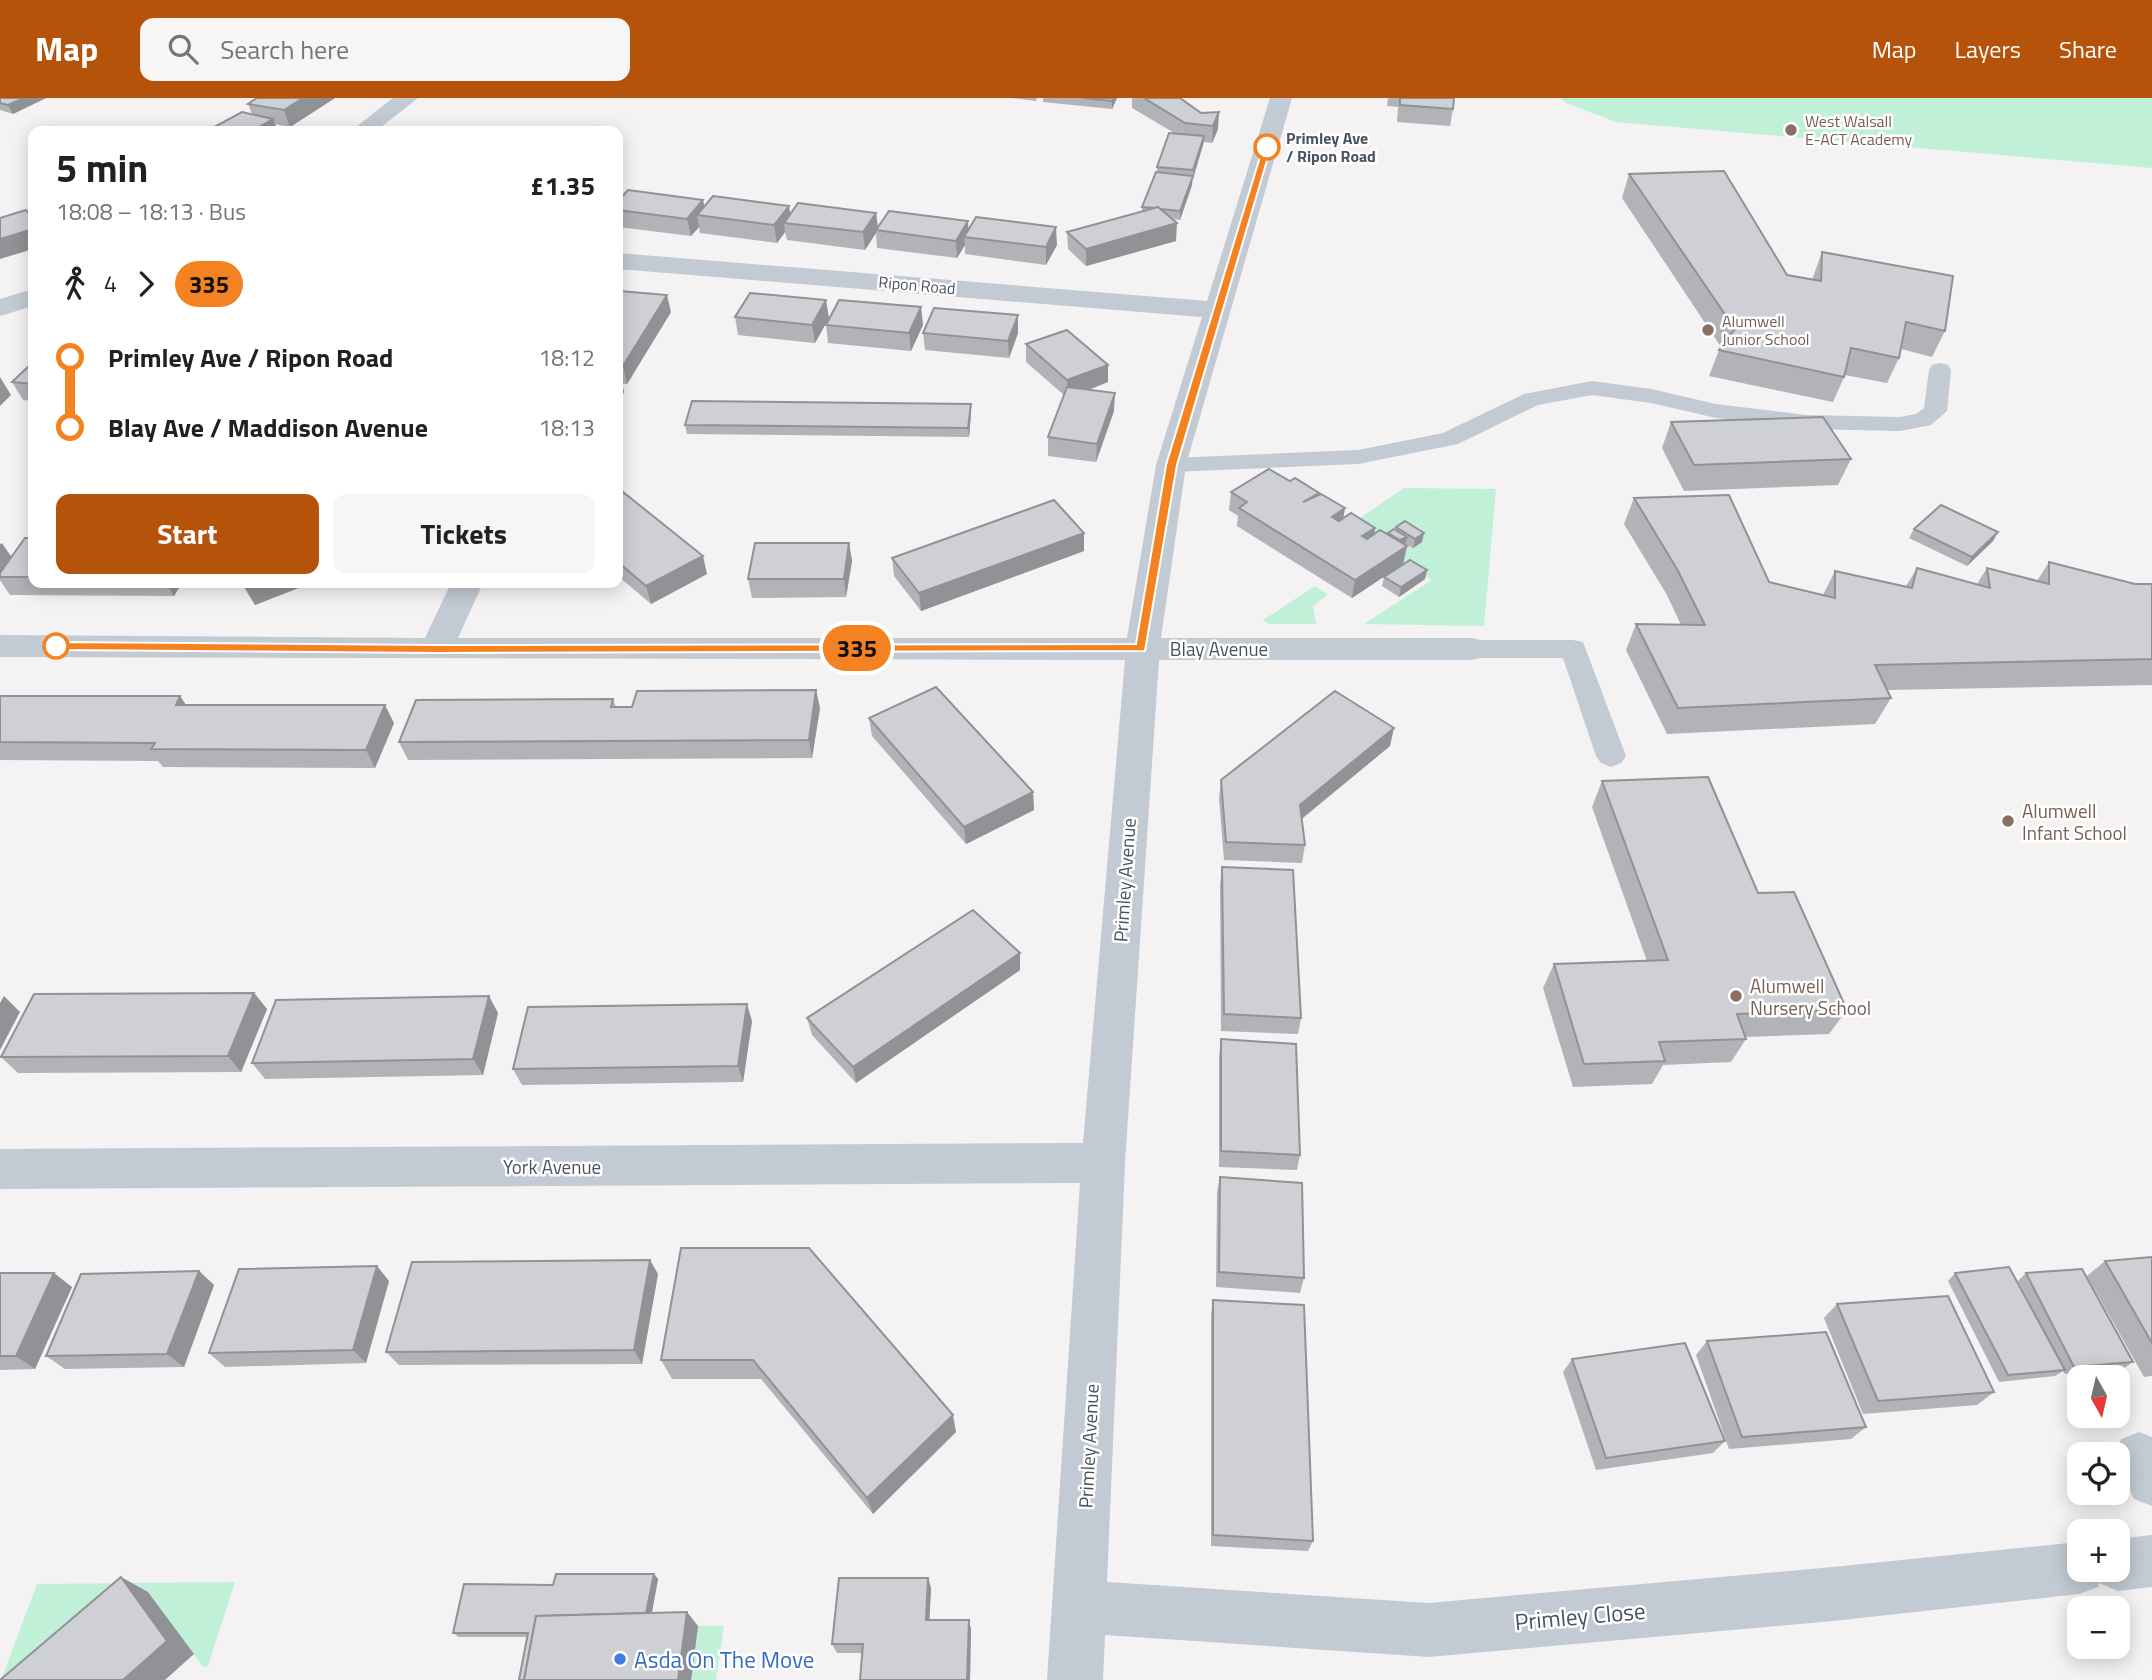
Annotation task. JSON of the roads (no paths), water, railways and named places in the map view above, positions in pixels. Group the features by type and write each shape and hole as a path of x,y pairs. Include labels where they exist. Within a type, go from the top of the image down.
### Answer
{"street":[{"path":"369,126 407,98"},
{"name":"Primley Avenue","path":"1075,1680 1103,1163 1141,648 1171,465 1281,98"},
{"name":"Ripon Road","path":"623,261 1216,310"},
{"path":"0,308 28,299"},
{"path":"436,649 465,588"},
{"name":"Blay Avenue","path":"0,646 436,649 1472,649"},
{"name":"York Avenue","path":"0,1169 1103,1163"},
{"path":"2130,1563 2152,1561"},
{"name":"Primley Close","path":"1080,1607 1429,1630 2067,1570"}],"lane":[{"path":"1171,465 1358,457 1450,439 1532,399 1592,388 1651,396 1716,411 1806,422 1900,424 1923,420 1935,411 1940,370"},
{"path":"1472,649 1573,649 1611,756"}],"place":[{"name":"West Walsall E-ACT Academy","path":"1791,130"},
{"name":"Primley Ave / Ripon Road","path":"1267,147"},
{"name":"Alumwell Junior School","path":"1708,330"},
{"name":"Alumwell Infant School","path":"2008,821"},
{"name":"Alumwell Nursery School","path":"1736,996"},
{"name":"Asda On The Move","path":"620,1659"}]}
